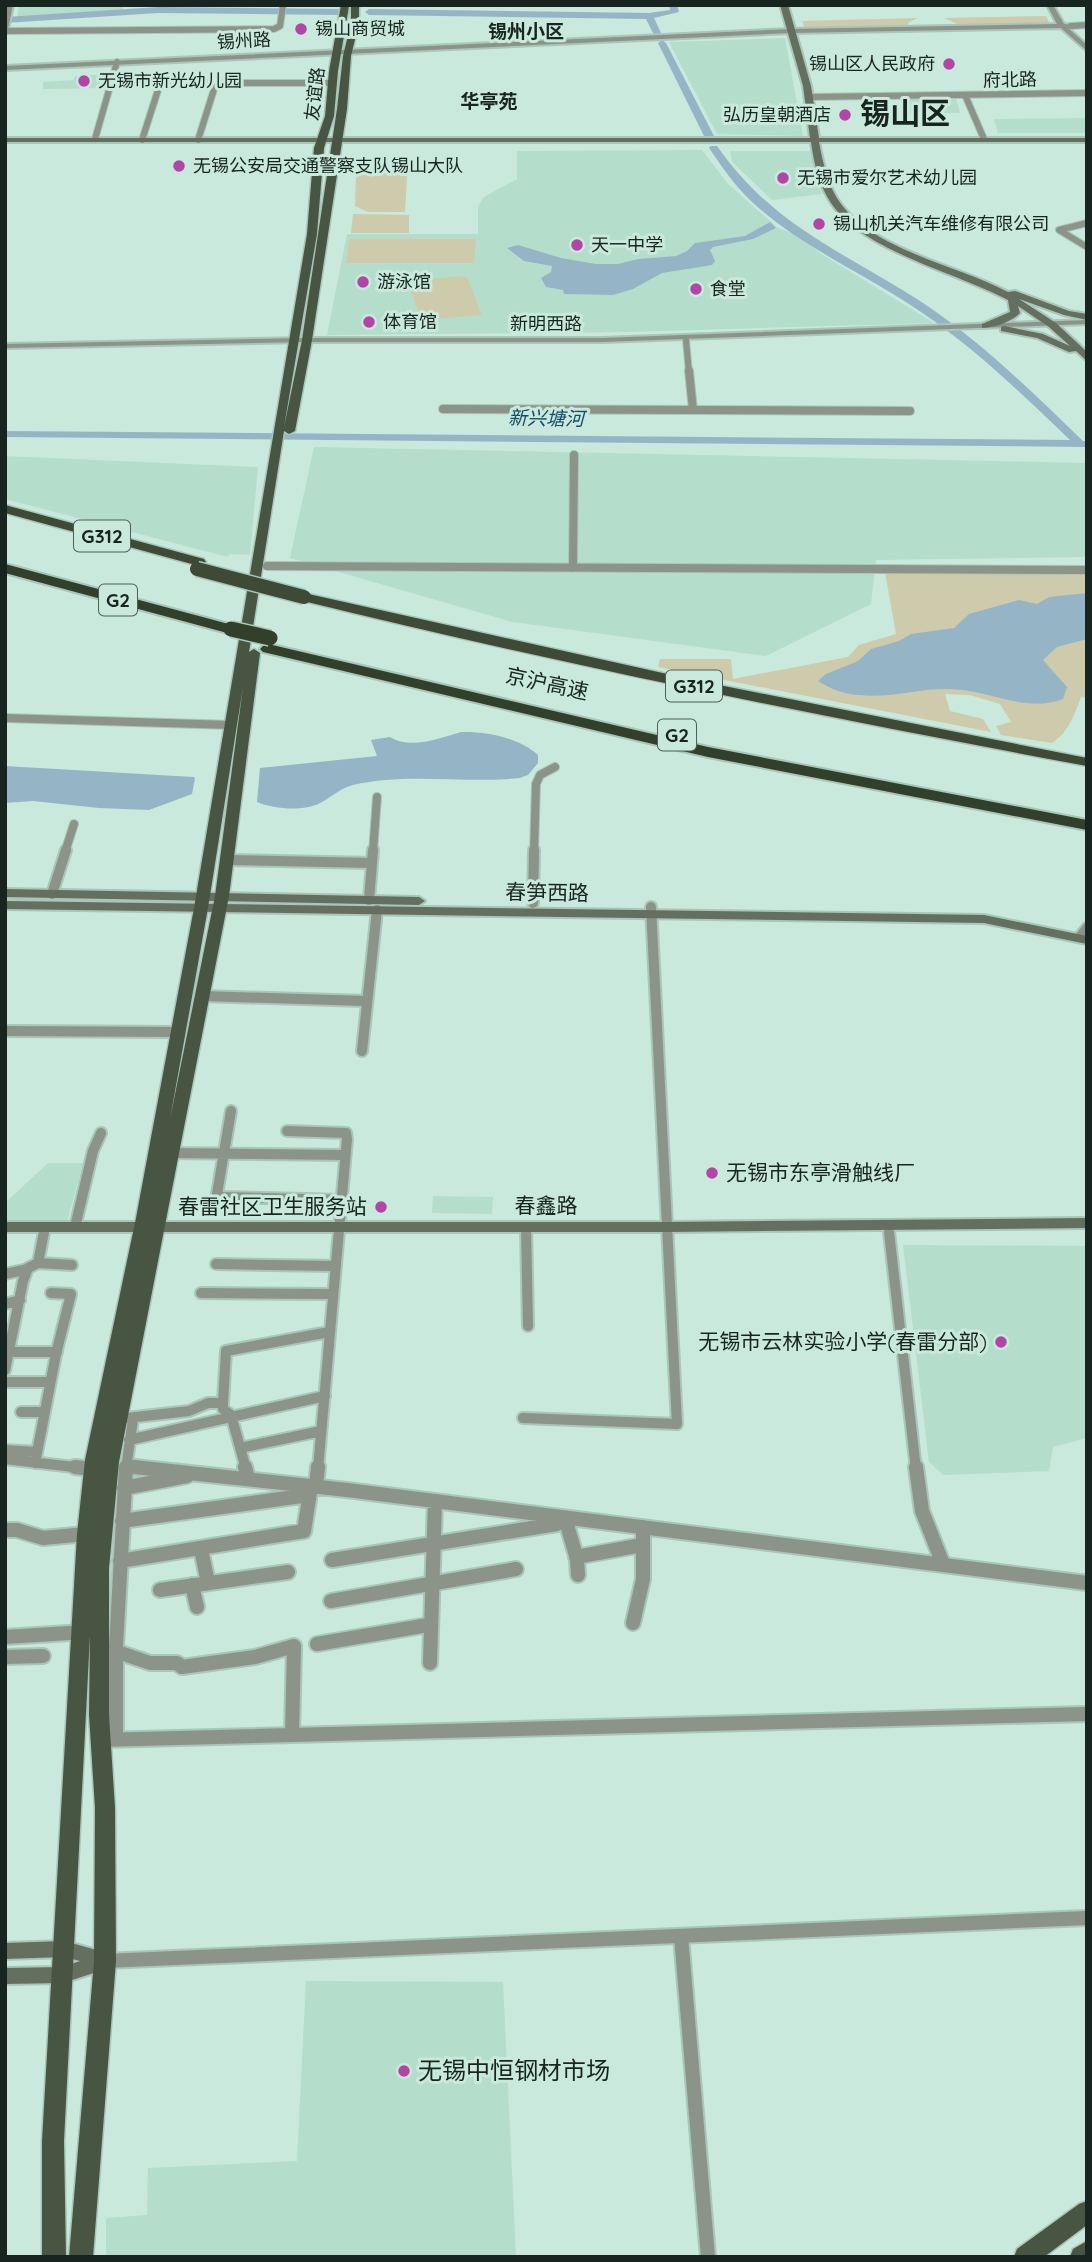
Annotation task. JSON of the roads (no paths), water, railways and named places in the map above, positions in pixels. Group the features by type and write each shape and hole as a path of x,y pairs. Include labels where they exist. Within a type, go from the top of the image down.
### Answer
{"highway":[{"name":"G312","path":"5,509 198,566"},
{"name":"G312","path":"5,518 721,692 1087,762"},
{"name":"京沪高速","path":"5,568 230,634"},
{"name":"京沪高速","path":"5,579 708,752 1087,825"},
{"name":"G312","path":"305,593 686,676 1087,754"},
{"name":"京沪高速","path":"269,644 734,748 1087,814"}],"main road":[{"name":"友谊路","path":"329,142 332,83 345,5"},
{"name":"友谊路","path":"329,142 355,23 355,5"},
{"path":"784,5 795,32"},
{"path":"790,5 813,97 818,142 829,191 838,207 858,226 891,245 1012,296 1087,322"},
{"path":"5,141 95,139 329,142"},
{"path":"818,142 984,139 1087,142"},
{"path":"5,141 1087,142"},
{"path":"54,2257 52,2141 80,1631 93,1469 171,1153 221,903 244,715 300,343 312,234 329,142"},
{"path":"1012,296 1087,346"},
{"path":"985,326 1012,316 1015,307 1011,303 1012,296"},
{"path":"1056,325 1087,359"},
{"path":"1004,329 1055,341 1087,359"},
{"path":"81,2257 105,1961 108,1635 100,1568 110,1462 126,1418 178,1032 300,343"},
{"name":"春笋西路","path":"5,893 202,903"},
{"name":"春笋西路","path":"5,905 221,903 650,910 984,919 1085,934"},
{"name":"春笋西路","path":"373,905 533,903 650,910"},
{"name":"春鑫路","path":"668,1230 1087,1223"},
{"name":"春鑫路","path":"5,1227 152,1227 178,1231 1087,1231"},
{"path":"5,1951 64,1949 105,1961"},
{"path":"5,1976 62,1975 105,1961"},
{"path":"1025,2257 1087,2211"},
{"path":"1081,2257 1087,2252"}],"street":[{"path":"10,5 6,25 274,29 280,26 283,5"},
{"path":"1050,5 1087,49"},
{"path":"1058,5 1065,26 1087,42"},
{"name":"锡州路","path":"5,68 795,32 1087,25"},
{"path":"95,139 117,63"},
{"path":"198,140 216,83"},
{"path":"142,140 160,85 332,83"},
{"name":"府北路","path":"813,97 1087,93"},
{"path":"965,95 984,139"},
{"path":"1087,223 1059,230 1087,247"},
{"name":"新明西路","path":"971,328 1004,329 1087,322"},
{"name":"新明西路","path":"300,343 687,340 1056,325"},
{"name":"新明西路","path":"5,348 603,340 936,330"},
{"path":"687,340 693,410"},
{"path":"443,409 910,411"},
{"path":"573,568 574,455"},
{"path":"267,566 1087,570"},
{"path":"5,718 231,725"},
{"path":"533,903 536,784 540,775 555,767"},
{"path":"362,1051 373,905 372,863 377,797"},
{"path":"52,894 74,824"},
{"path":"227,860 372,863"},
{"path":"523,1418 644,1420 677,1424 650,910"},
{"path":"202,996 366,1001"},
{"path":"5,1031 178,1032"},
{"path":"230,1111 217,1195 341,1200"},
{"path":"120,1561 304,1531 325,1396 346,1133 287,1131"},
{"path":"75,1227 93,1151 101,1133"},
{"path":"171,1153 345,1155"},
{"path":"5,1370 20,1300 45,1227"},
{"path":"526,1229 528,1326"},
{"path":"889,1232 910,1439 919,1476 919,1495 943,1564"},
{"path":"216,1264 335,1266"},
{"path":"5,1274 33,1266 72,1265"},
{"path":"36,1457 71,1294 51,1293"},
{"path":"201,1293 332,1294"},
{"path":"5,1304 20,1300"},
{"path":"248,1478 231,1415 223,1409 226,1351 329,1332"},
{"path":"7,1352 57,1352"},
{"path":"5,1382 50,1382"},
{"path":"129,1440 325,1396"},
{"path":"223,1403 208,1404 189,1411 126,1418 129,1440 120,1561 108,1635 115,1651 108,1740 1087,1714"},
{"path":"21,1412 45,1412"},
{"path":"240,1448 321,1431"},
{"path":"5,1450 93,1469"},
{"path":"5,1459 36,1457"},
{"path":"125,1466 248,1478 312,1489"},
{"path":"124,1488 202,1474"},
{"path":"122,1521 312,1489 336,1489 1087,1583"},
{"path":"430,1663 428,1625 438,1526 435,1501"},
{"path":"332,1560 557,1524 565,1518"},
{"path":"565,1518 578,1575"},
{"path":"633,1623 643,1579 643,1527"},
{"path":"5,1530 17,1530 43,1538 86,1534"},
{"path":"576,1557 642,1545"},
{"path":"201,1549 208,1583"},
{"path":"331,1601 516,1569"},
{"path":"160,1590 288,1572"},
{"path":"192,1585 197,1607"},
{"path":"317,1644 428,1625"},
{"path":"5,1637 80,1631 108,1635"},
{"path":"5,1657 43,1660 46,1635"},
{"path":"115,1651 150,1663 177,1663 182,1667 255,1657 294,1646 292,1735"},
{"path":"105,1961 1087,1918"},
{"path":"681,1936 708,2257"}],"water":[{"path":"770,222 776,228 753,239 713,247 710,250 715,261 712,265 662,273 633,289 613,295 564,294 563,290 546,287 541,278 551,272 552,266 524,261 507,248 518,245 561,258 596,264 618,264 638,259 676,256 695,243 745,236"},
{"path":"1087,593 1087,639 1057,647 1043,660 1067,687 1063,699 1051,703 1026,703 949,689 872,696 848,694 818,681 826,674 858,661 871,649 899,641 911,634 954,628 969,614 1019,600 1037,604 1049,597"},
{"path":"461,732 492,734 522,744 538,755 538,763 528,775 520,778 373,781 348,786 320,803 305,808 280,808 257,802 260,768 377,756 371,740 390,737 416,743"},
{"path":"5,766 195,778 192,794 149,810 33,801 5,803"}],"waterway":[{"path":"649,16 675,12 673,5"},
{"path":"5,20 158,10 338,12"},
{"path":"369,12 649,16"},
{"path":"649,16 657,33"},
{"path":"662,43 709,136"},
{"path":"714,148 733,176 781,221 944,323 1004,373 1080,444"},
{"name":"新兴塘河","path":"5,434 1080,444"},
{"name":"新兴塘河","path":"1080,444 1087,444"}],"place":[{"name":"锡山商贸城","path":"301,29"},
{"name":"锡山区人民政府","path":"949,64"},
{"name":"无锡市新光幼儿园","path":"84,81"},
{"name":"弘历皇朝酒店","path":"845,115"},
{"name":"无锡公安局交通警察支队锡山大队","path":"179,166"},
{"name":"无锡市爱尔艺术幼儿园","path":"783,178"},
{"name":"锡山机关汽车维修有限公司","path":"819,224"},
{"name":"天一中学","path":"577,245"},
{"name":"游泳馆","path":"363,282"},
{"name":"食堂","path":"696,289"},
{"name":"体育馆","path":"369,322"},
{"name":"无锡市东亭滑触线厂","path":"712,1173"},
{"name":"春雷社区卫生服务站","path":"381,1207"},
{"name":"无锡市云林实验小学(春雷分部)","path":"1001,1342"},
{"name":"无锡中恒钢材市场","path":"404,2071"}],"district":[{"name":"锡州小区","path":"526,31"},
{"name":"华亭苑","path":"489,101"},
{"name":"锡山区","path":"905,114"}]}
